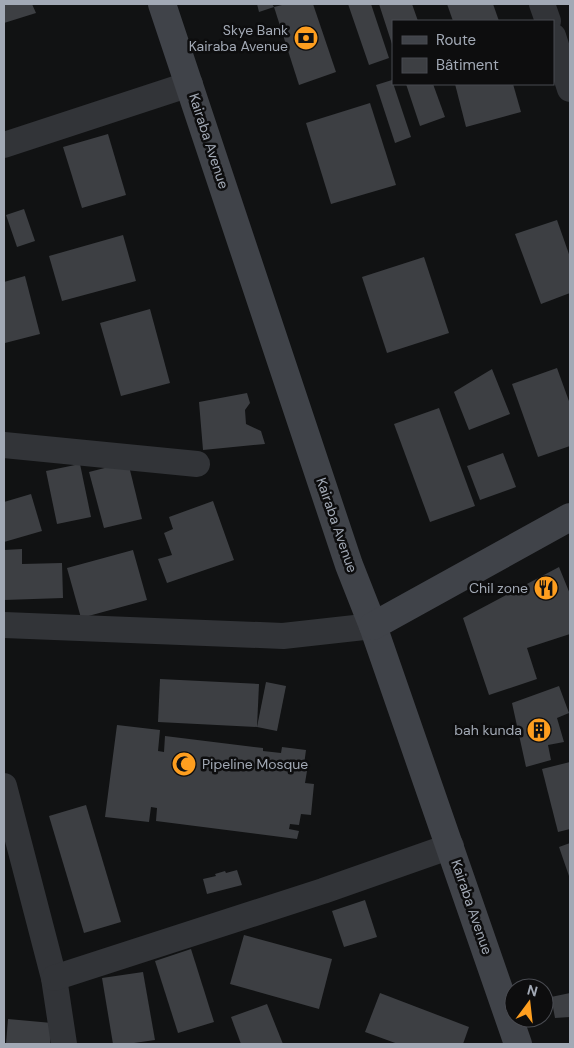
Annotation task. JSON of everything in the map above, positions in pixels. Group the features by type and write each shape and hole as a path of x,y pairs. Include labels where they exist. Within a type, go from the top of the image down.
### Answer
{"street":[{"name":"Kairaba Avenue","path":"162,4 349,565 373,626 451,846 518,1044"},
{"path":"542,4 548,20"},
{"path":"554,39 570,88"},
{"path":"4,145 190,84"},
{"path":"4,445 197,464"},
{"path":"4,625 282,636 373,626 569,521"},
{"path":"4,786 54,978 64,1044"},
{"path":"54,978 323,892 451,846"}],"building":[{"path":"4,4 32,4 36,13 4,23"},
{"path":"257,4 272,4 274,7 259,12"},
{"path":"286,4 313,4 336,72 299,85 274,7"},
{"path":"348,4 371,4 389,58 369,65"},
{"path":"379,4 412,4 418,20 392,20 392,44"},
{"path":"447,4 493,4 499,20 453,20"},
{"path":"392,80 392,85 394,85 411,137 395,143 376,85"},
{"path":"406,85 433,85 445,117 420,126"},
{"path":"455,85 513,85 521,112 466,127"},
{"path":"370,103 396,185 331,204 306,123"},
{"path":"108,134 126,195 82,208 63,147"},
{"path":"24,209 35,241 17,247 6,215"},
{"path":"557,220 570,257 570,293 541,304 515,234"},
{"path":"123,235 136,281 62,301 49,256"},
{"path":"424,257 449,333 387,353 362,277"},
{"path":"25,276 40,334 5,343 4,282"},
{"path":"150,309 170,383 121,396 100,323"},
{"path":"557,368 570,404 570,446 538,457 512,384"},
{"path":"492,369 510,414 469,430 454,392"},
{"path":"247,393 250,403 245,410 246,424 261,431 265,444 203,450 199,402"},
{"path":"439,408 475,506 430,522 394,424"},
{"path":"503,453 516,487 480,500 467,466"},
{"path":"128,462 142,519 104,528 89,472"},
{"path":"80,464 91,517 57,524 46,471"},
{"path":"31,494 42,531 4,542 4,502"},
{"path":"213,501 234,560 167,583 158,559 172,555 164,533 173,529 169,517"},
{"path":"22,549 22,564 62,563 63,598 4,600 4,550"},
{"path":"133,550 147,600 81,618 67,568"},
{"path":"559,567 570,594 570,634 527,648 537,679 489,695 463,618"},
{"path":"160,679 259,684 257,727 158,722"},
{"path":"266,682 286,686 277,731 257,727"},
{"name":"bah kunda","path":"559,686 569,713 557,718 564,742 548,745 551,760 526,767 512,703"},
{"path":"117,725 160,730 158,751 164,752 165,736 263,748 263,751 281,753 282,747 306,750 304,765 298,765 297,769 307,771 305,783 314,784 311,815 301,814 299,825 290,824 289,829 299,831 297,839 156,821 157,808 151,807 149,822 105,817"},
{"path":"570,762 570,829 558,832 542,769"},
{"path":"86,805 121,922 84,933 49,816"},
{"path":"570,843 570,879 559,847"},
{"path":"237,870 242,885 207,894 203,879 216,876 215,874 225,871 226,873"},
{"path":"365,900 377,937 344,947 332,911"},
{"path":"244,935 332,959 319,1009 230,984"},
{"path":"191,949 214,1022 178,1033 155,961"},
{"path":"143,972 155,1040 113,1044 102,978"},
{"path":"380,993 469,1027 463,1044 398,1044 365,1032"},
{"path":"570,993 570,1017 555,1018 554,996"},
{"path":"267,1004 283,1044 241,1044 231,1017"},
{"path":"8,1019 52,1023 50,1044 6,1044"}],"place":[{"name":"Skye Bank Kairaba Avenue","path":"306,38"},
{"name":"Chil zone","path":"546,588"},
{"name":"bah kunda","path":"539,730"},
{"name":"Pipeline Mosque","path":"184,764"}]}
